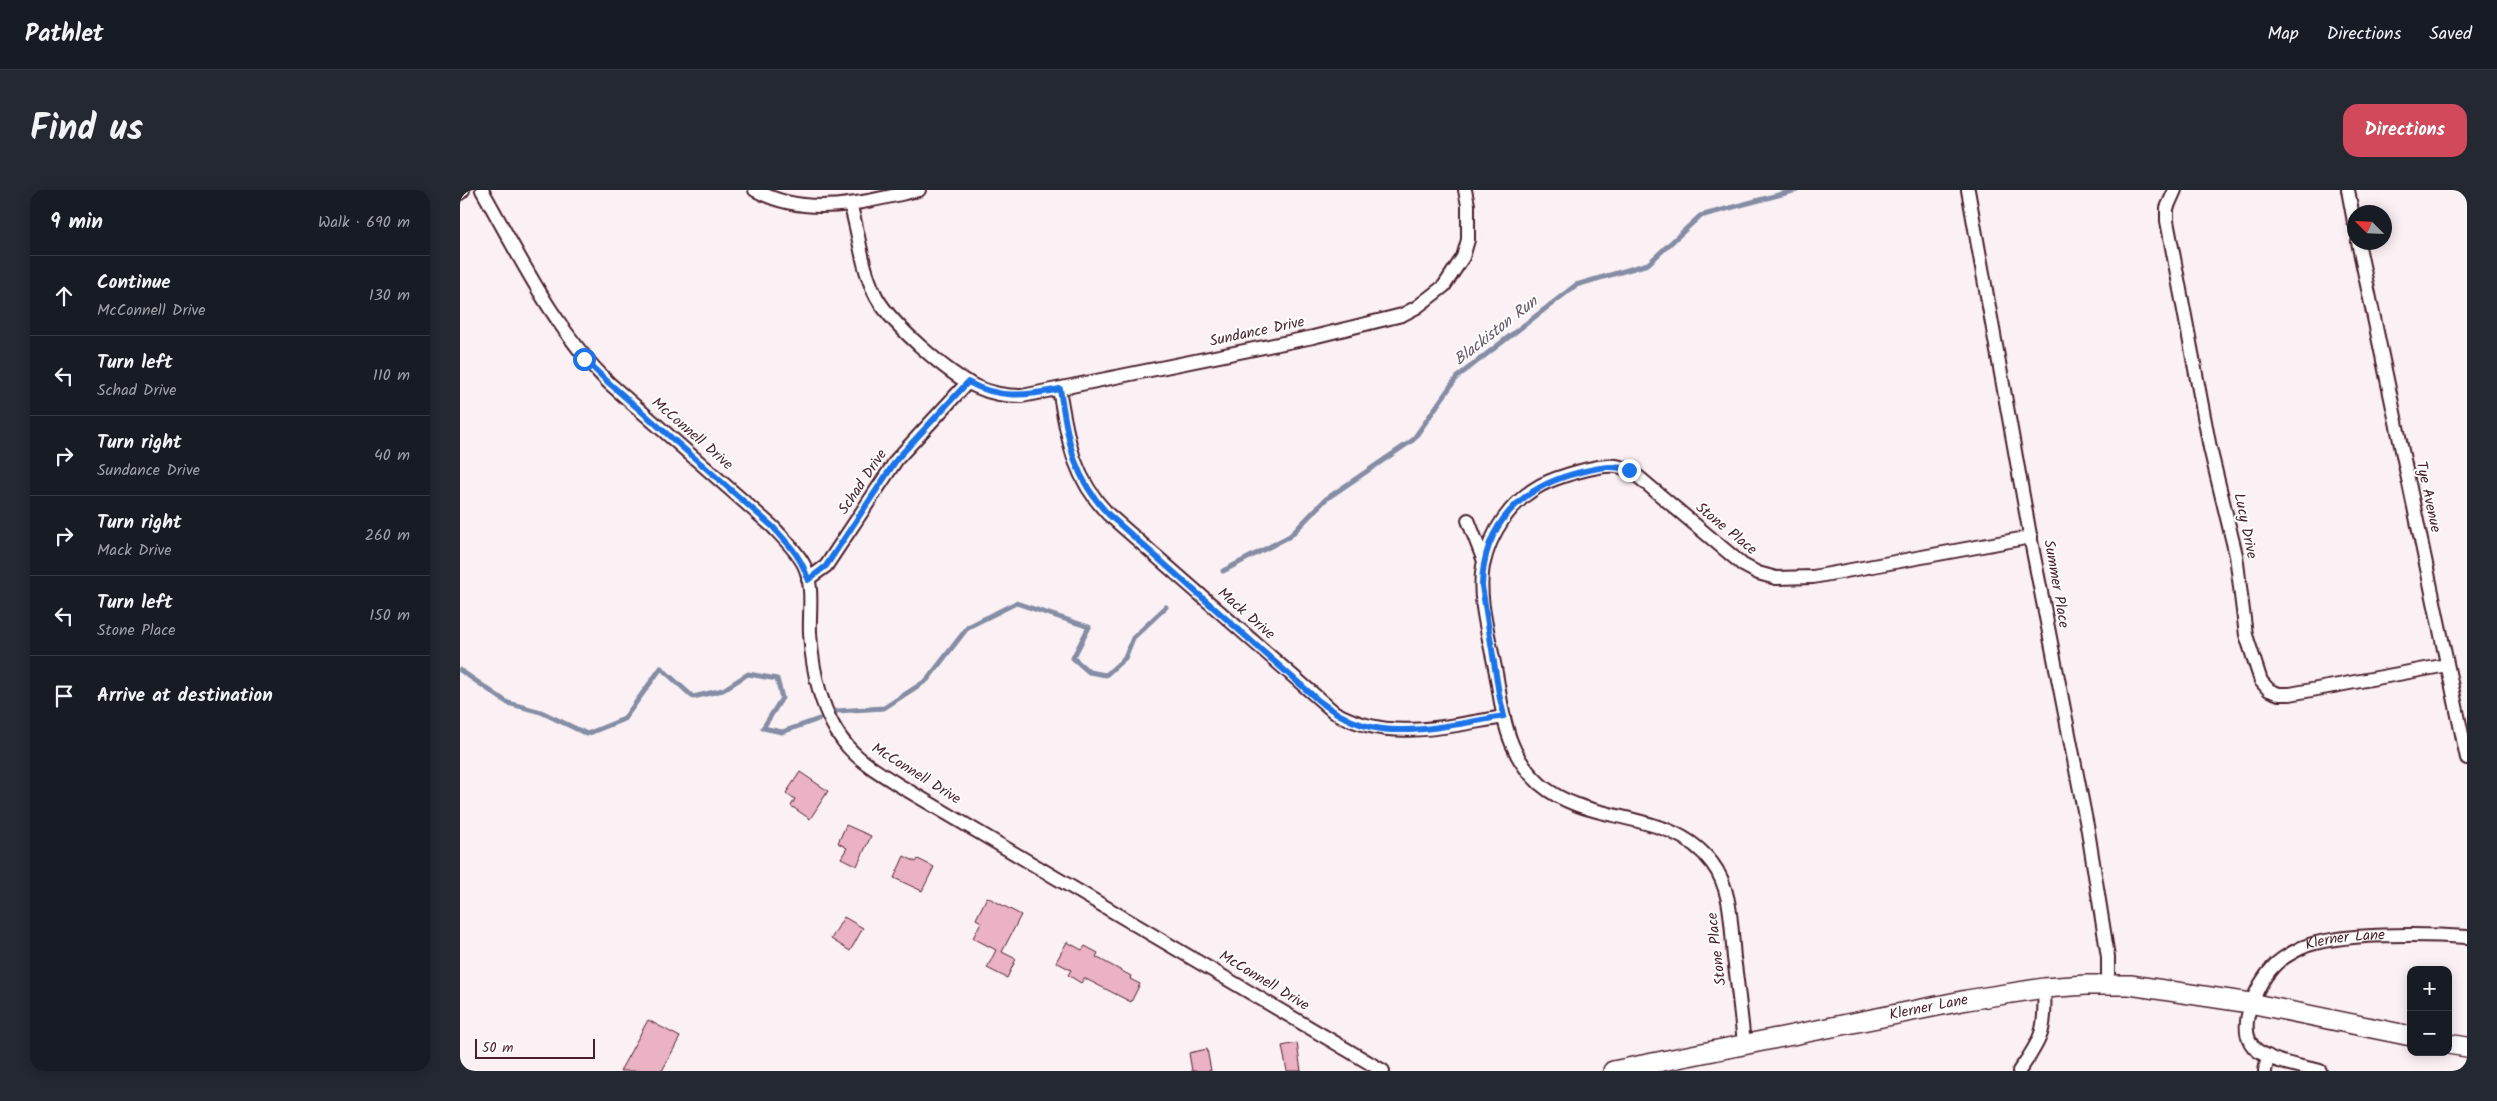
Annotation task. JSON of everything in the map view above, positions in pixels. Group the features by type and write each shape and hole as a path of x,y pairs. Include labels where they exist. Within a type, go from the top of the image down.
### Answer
{"street":[{"path":"460,193 463,190"},
{"name":"McConnell Drive","path":"482,190 565,333 584,359 773,527 796,552 804,566 808,580 810,633 819,686 831,720 847,746 859,758 902,787 1383,1071"},
{"path":"755,190 784,203 822,207 850,204 919,190"},
{"name":"Sundance Drive","path":"850,204 869,281 882,306 901,327 936,359 968,382 992,393 1006,396 1022,396 1130,372 1370,325 1402,315 1417,307 1444,286 1463,257 1468,240 1468,205 1465,190"},
{"name":"Summer Place","path":"1968,190 2031,537 2088,831 2108,957 2108,985"},
{"name":"Lucy Drive","path":"2175,190 2167,208 2168,221 2210,448 2236,555 2246,635 2261,681 2269,690 2279,694 2290,694 2447,664"},
{"path":"2348,190 2351,205"},
{"name":"Tye Avenue","path":"2360,250 2467,758"},
{"name":"Schad Drive","path":"808,580 826,566 897,459 968,382"},
{"name":"Mack Drive","path":"1060,389 1077,469 1095,500 1129,533 1334,712 1363,726 1395,730 1439,727 1504,716"},
{"name":"Stone Place","path":"1744,1043 1727,896 1713,864 1701,850 1667,829 1649,822 1590,808 1555,794 1534,778 1519,758 1512,743 1504,716 1484,604 1482,569 1493,535 1503,520 1528,494 1542,484 1575,473 1611,466 1629,470 1641,479 1743,565 1758,574 1776,578 1814,577 1853,571 2031,537"},
{"name":"Stone Place","path":"1468,520 1484,561"},
{"name":"Klerner Lane","path":"2250,1003 2273,966 2302,948 2333,940 2369,936 2467,936"},
{"name":"Klerner Lane","path":"1613,1071 1744,1043 1968,1000 2044,988 2108,985 2138,986 2250,1003 2407,1035"},
{"path":"2019,1071 2042,1034 2046,1020 2044,988"},
{"path":"2250,1003 2247,1026 2249,1039 2257,1050 2268,1056 2320,1071"},
{"path":"2452,1045 2467,1048"},
{"path":"2265,1071 2268,1056"}],"building":[{"path":"800,772 828,791 810,819 791,806 795,799 786,793"},
{"path":"846,825 871,836 857,866 841,858 847,848 838,843"},
{"path":"904,856 916,862 918,859 934,867 922,891 894,878"},
{"path":"987,897 1021,915 1002,952 1016,959 1007,978 987,968 996,950 973,938 981,922 976,919"},
{"path":"844,917 863,928 850,951 831,939"},
{"path":"1067,942 1082,950 1085,946 1098,953 1096,957 1131,976 1130,979 1140,984 1131,1002 1084,978 1081,983 1068,975 1071,970 1056,962"},
{"path":"648,1020 680,1037 662,1071 620,1071"},
{"path":"1297,1043 1301,1071 1287,1071 1282,1046"},
{"path":"1207,1049 1211,1071 1192,1071 1189,1053"}],"waterway":[{"name":"Blackiston Run","path":"1223,571 1290,536 1326,499 1413,440 1457,377 1576,285 1648,264 1700,216 1797,190"},
{"name":"Blackiston Run","path":"837,711 884,708 927,680 968,627 1016,603 1089,627 1073,658 1089,672 1106,675 1125,658 1133,638 1166,607"},
{"name":"Blackiston Run","path":"460,670 508,703 541,712 587,734 624,719 661,668 693,697 723,690 748,674 777,679 782,698 763,728 782,732 819,719"}],"route":[{"path":"584,359 773,527 796,552 804,566 808,580 826,566 897,459 968,382 992,393 1006,396 1022,396 1060,389 1065,422 1077,469 1095,500 1108,514 1319,701 1348,720 1363,726 1380,729 1395,730 1439,727 1504,716 1482,586 1482,569 1493,535 1514,506 1542,484 1575,473 1605,467 1617,466 1629,470"}]}
